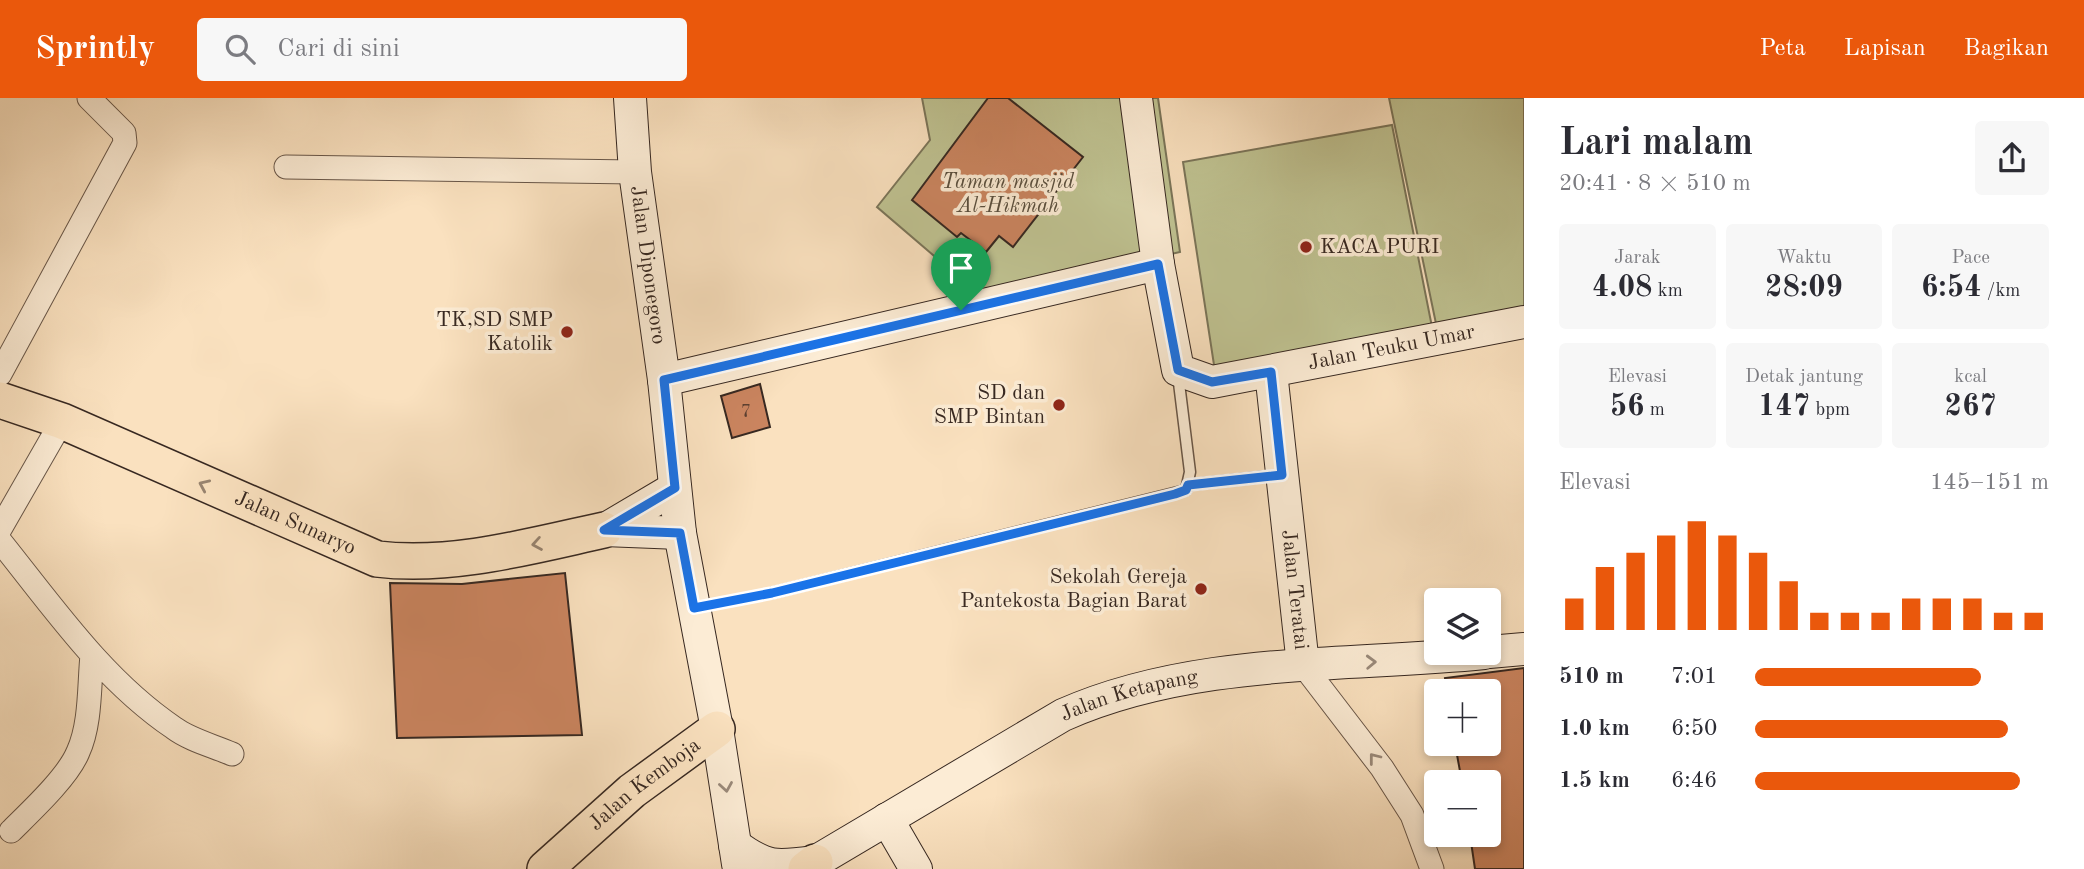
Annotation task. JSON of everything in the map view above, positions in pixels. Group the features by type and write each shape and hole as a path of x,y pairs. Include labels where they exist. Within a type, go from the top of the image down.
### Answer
{"main road":[{"name":"Jalan Diponegoro","path":"630,98 635,173 664,380 680,533 717,729 737,857"},
{"path":"1136,98 1158,264 1178,370"},
{"path":"664,380 1158,264"},
{"name":"Jalan Teuku Umar","path":"1178,370 1212,382 1524,322"},
{"name":"Jalan Teratai","path":"1271,372 1303,665"},
{"name":"Jalan Sunaryo","path":"0,400 62,421 377,559 408,563 460,557 604,530 680,533"},
{"name":"Jalan Sunaryo","path":"604,530 675,488"},
{"path":"1501,651 1524,649"},
{"name":"Jalan Ketapang","path":"811,865 1063,715 1105,696 1152,684 1303,665 1424,659"},
{"name":"Jalan Kemboja","path":"545,869 632,791 717,729"},
{"path":"887,819 916,869"},
{"path":"737,857 778,867 811,865"}],"street":[{"path":"0,373 125,143 122,130 89,98"},
{"path":"286,167 635,173"},
{"path":"0,529 62,421"},
{"path":"0,541 92,655 127,691 175,730 232,754"},
{"path":"11,831 43,799 78,754 84,732 92,655"},
{"name":"Jalan Teratai","path":"1303,665 1382,768 1412,815 1432,869"}],"lane":[{"path":"772,593 1186,490 1190,472 1178,370"},
{"path":"1188,485 1282,475"}],"path":[{"path":"694,608 772,593"}],"green space":[{"name":"Taman masjid Al-Hikmah","path":"922,98 1158,98 1180,252 982,297 877,207 930,140"},
{"path":"1389,98 1524,98 1524,318 1439,338"},
{"name":"KACA PURI","path":"1392,125 1433,332 1216,378 1183,162"}],"building":[{"path":"988,98 1008,98 1083,157 1013,247 999,236 986,252 961,233 957,237 912,200"},
{"path":"760,384 770,427 732,438 721,396"},
{"path":"565,573 582,735 397,738 390,583 462,584"},
{"path":"1524,668 1524,869 1475,869 1472,847 1501,847 1501,770 1460,770 1457,756 1501,756 1501,679 1445,678"}],"place":[{"name":"KACA PURI","path":"1306,247"},
{"name":"TK,SD SMP Katolik","path":"567,332"},
{"name":"SD dan SMP Bintan","path":"1059,405"},
{"name":"Sekolah Gereja Pantekosta Bagian Barat","path":"1201,589"}],"route":[{"path":"1158,264 1178,370 1212,382 1271,372 1282,475 1188,485 1186,490 1175,494 772,593 694,608 680,533 604,530 675,488 664,380 961,310 1158,264"}]}
